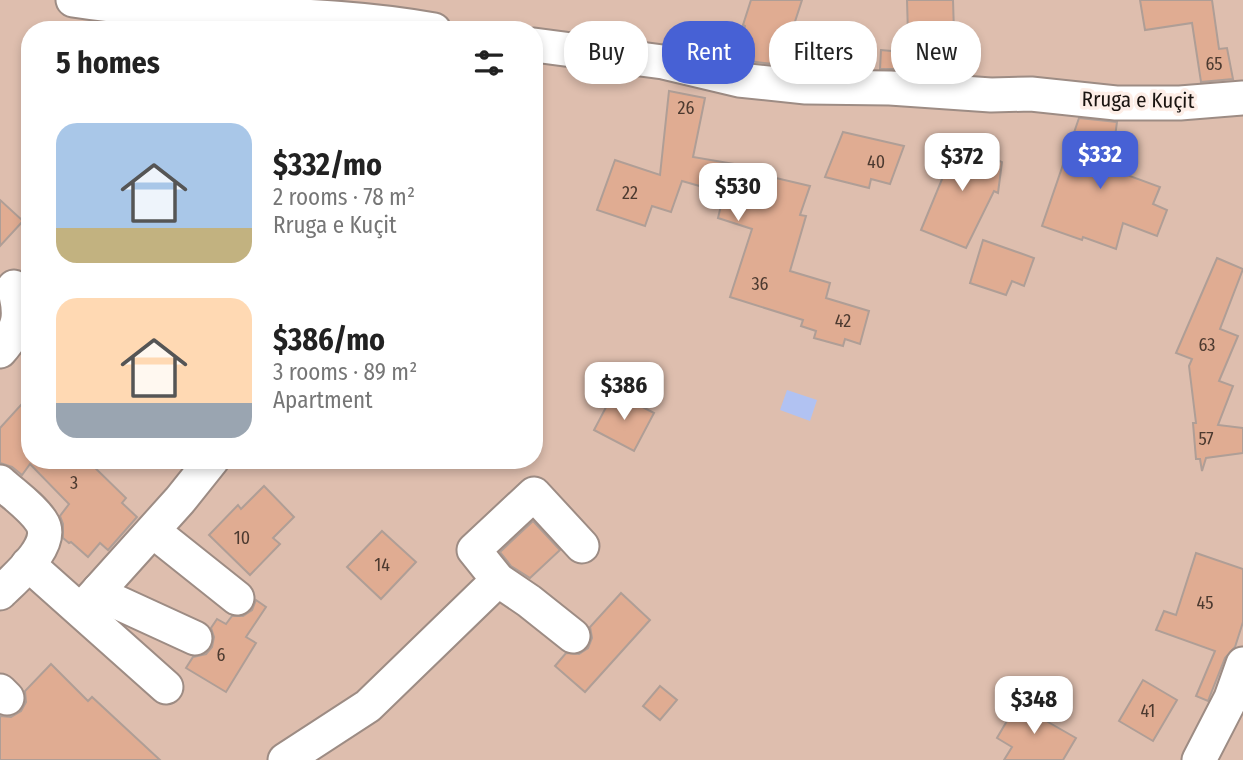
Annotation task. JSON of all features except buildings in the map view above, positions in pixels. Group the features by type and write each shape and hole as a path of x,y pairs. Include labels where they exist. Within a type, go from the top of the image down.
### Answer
{"street":[{"path":"73,0 146,10 384,11 410,21"},
{"name":"Rruga e Kuçit","path":"543,46 663,62 739,80 806,87 890,88 991,95 1031,94 1116,103 1180,103 1243,98"},
{"path":"0,351 12,338 19,321 14,287"},
{"path":"90,600 205,469"},
{"path":"0,482 41,521 46,532 43,544 28,564 0,593"},
{"path":"573,636 498,580 474,550 534,494 582,546"},
{"path":"153,531 218,568 237,598"},
{"path":"28,564 90,600 166,687"},
{"path":"285,760 368,706 498,580"},
{"path":"90,600 110,599 195,638"},
{"path":"1199,760 1231,698 1243,664"}],"shaded area":[{"path":"0,0 1243,0 1243,760 0,760"}],"water":[{"path":"787,390 817,400 810,421 780,410"}]}
